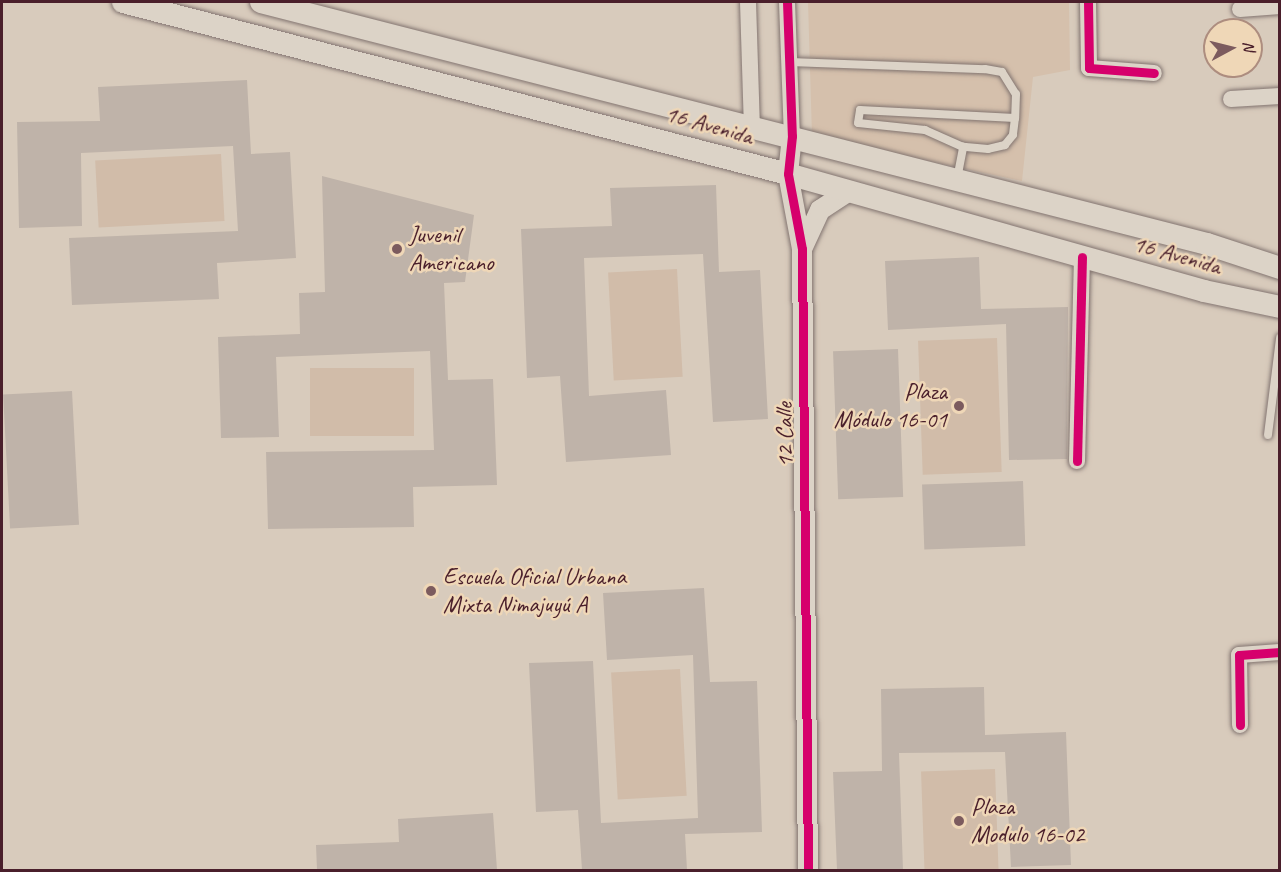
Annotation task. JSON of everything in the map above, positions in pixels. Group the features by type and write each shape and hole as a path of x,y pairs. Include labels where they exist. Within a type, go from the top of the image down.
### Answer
{"main road":[{"name":"16 Avenida","path":"123,2 788,174 1082,257 1280,307"},
{"name":"16 Avenida","path":"261,2 792,136 1280,268"}],"street":[{"path":"748,2 752,126"},
{"name":"12 Calle","path":"787,2 792,136 788,174 802,249 808,870"},
{"path":"1088,2 1091,70 1154,73"},
{"path":"1240,9 1280,6"},
{"path":"1231,99 1280,96"},
{"name":"12 Calle","path":"802,249 820,210 849,191"},
{"path":"1077,461 1082,257"},
{"path":"1240,725 1239,655 1280,652"}],"lane":[{"path":"790,62 1002,72 1016,94 1015,118 1005,145 963,147 925,130 858,123 856,112 1015,118"},
{"path":"957,180 963,147"},
{"path":"1268,435 1280,338"}],"shaded area":[{"path":"808,2 1069,2 1070,70 1033,77 1022,181 812,136"},
{"path":"221,154 225,221 99,228 95,161"},
{"path":"677,269 683,377 614,380 608,273"},
{"name":"Plaza Módulo 16-01","path":"997,338 1002,472 923,475 918,341"},
{"path":"310,368 414,368 414,436 310,436"},
{"path":"680,669 687,796 618,799 611,673"},
{"name":"Plaza Modulo 16-02","path":"995,769 999,870 924,870 921,772"}],"building":[{"path":"247,80 251,154 290,152 296,258 217,263 219,299 72,305 69,238 238,231 233,146 81,153 82,226 19,228 17,122 100,121 98,87"},
{"path":"322,176 474,215 465,282 444,283 448,380 493,379 497,485 413,487 414,527 268,529 266,452 434,450 430,351 276,357 279,437 221,438 218,337 300,334 299,293 325,292"},
{"path":"716,185 719,272 760,270 768,419 713,422 703,254 584,258 589,396 666,390 671,455 566,462 560,376 527,378 521,229 612,226 610,188"},
{"path":"979,257 981,309 1068,307 1067,459 1009,460 1006,324 888,330 885,261"},
{"path":"898,349 903,497 838,499 833,351"},
{"path":"72,391 79,525 10,528 3,395"},
{"path":"1023,481 1025,546 924,549 922,485"},
{"path":"704,588 710,682 757,681 762,832 685,834 687,870 582,870 578,810 536,812 529,663 593,661 601,823 698,818 693,655 607,660 603,593"},
{"path":"984,687 985,735 1066,732 1071,865 1011,867 1005,752 899,753 903,870 837,870 833,772 882,771 881,689"},
{"path":"493,813 497,870 317,870 316,845 399,842 398,819"}],"cycle path":[{"path":"787,2 792,136 788,174 802,249 808,870"},
{"path":"1088,2 1089,68 1154,73"},
{"path":"1077,461 1082,257"},
{"path":"1240,725 1239,655 1280,652"}],"place":[{"name":"Juvenil Americano","path":"397,249"},
{"name":"Plaza Módulo 16-01","path":"959,406"},
{"name":"Escuela Oficial Urbana Mixta Nimajuyú A","path":"431,591"},
{"name":"Plaza Modulo 16-02","path":"959,821"}]}
